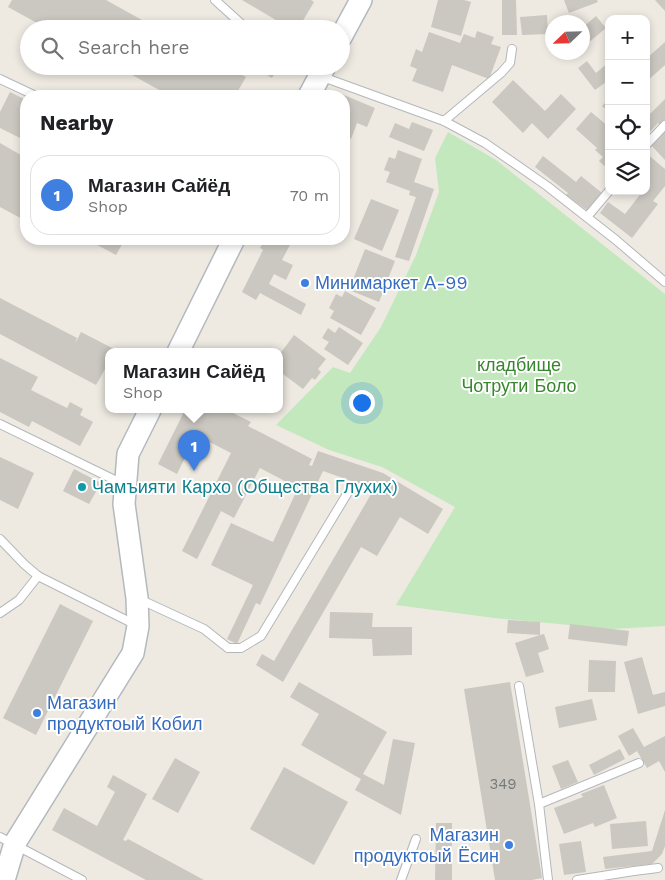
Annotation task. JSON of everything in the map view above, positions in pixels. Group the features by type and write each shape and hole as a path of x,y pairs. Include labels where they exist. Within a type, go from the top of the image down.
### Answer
{"street":[{"path":"350,20 361,0"},
{"path":"311,90 315,75"},
{"path":"180,348 231,245"},
{"path":"4,880 7,840 133,653 138,626 137,598 124,504 125,485 128,454 148,413"}],"lane":[{"path":"215,0 237,20"},
{"path":"444,121 501,73 510,62 512,49"},
{"path":"329,75 444,121 485,143 547,186 665,282"},
{"path":"0,79 23,90"},
{"path":"650,141 665,125"},
{"path":"587,217 606,195"},
{"path":"0,424 125,485"},
{"path":"137,598 204,629 228,648 241,648 260,636 348,494"},
{"path":"0,538 38,576 138,626"},
{"path":"0,612 19,600 38,576"},
{"path":"519,686 539,804 548,880"},
{"path":"539,804 638,764"},
{"path":"401,880 416,839"},
{"path":"7,840 82,880"},
{"path":"577,880 658,868"}],"green space":[{"name":"кладбище Чотрути Боло","path":"448,132 496,160 665,294 665,626 612,629 494,618 396,605 455,507 382,467 329,450 276,425 333,367 350,373 381,327 416,255 439,192 435,158"}],"building":[{"path":"12,0 106,0 142,20 32,20 8,7"},
{"path":"242,0 311,0 314,2 303,20 276,20"},
{"path":"438,0 464,0 471,2 461,36 431,27"},
{"path":"502,0 516,0 517,35 502,35"},
{"path":"564,0 597,0 598,2 569,13"},
{"path":"655,0 665,0 665,11"},
{"path":"545,15 545,34 522,35 520,17"},
{"path":"596,16 605,29 590,41 590,21"},
{"path":"477,31 494,37 491,44 501,47 489,79 452,65 443,92 412,81 417,69 410,66 416,49 422,52 429,32 460,43 464,34 475,38"},
{"path":"665,42 665,65 650,78 650,60 650,55"},
{"path":"587,61 596,73 605,65 605,83 595,90 578,68"},
{"path":"132,75 242,75 246,77 238,90 159,90"},
{"path":"513,80 545,111 561,94 576,109 548,139 532,123 523,133 492,102"},
{"path":"10,92 20,97 20,138 0,128 0,112"},
{"path":"350,98 375,108 367,127 357,123 351,139"},
{"path":"665,99 665,121 660,125 658,123 650,132 650,114"},
{"path":"591,112 605,124 605,166 599,161 603,157 595,150 597,148 576,129"},
{"path":"412,122 433,130 424,151 389,137 395,123 409,129"},
{"path":"665,129 665,160 650,144"},
{"path":"0,143 20,155 20,218 0,207"},
{"path":"398,150 422,159 414,182 434,189 409,261 395,257 416,197 409,195 410,191 386,182 390,172 384,170 389,157 395,159"},
{"path":"543,156 576,182 581,176 602,193 588,211 566,195 568,193 535,167"},
{"path":"650,156 665,169 665,186 653,201 658,204 632,238 600,213 608,202 625,214 640,195 650,195"},
{"path":"371,199 399,210 382,251 354,239"},
{"path":"97,245 122,245 116,255"},
{"path":"262,245 290,245 282,260 293,265 286,280 274,274 269,284 306,304 301,315 260,293 256,300 242,292 263,250 260,248"},
{"path":"365,249 395,261 379,302 349,290"},
{"path":"345,291 376,308 361,335 330,318 334,311 329,308 336,294 342,297"},
{"path":"0,298 77,338 75,344 81,332 112,348 105,348 105,369 96,385 0,334"},
{"path":"339,327 363,343 348,365 324,349 329,342 322,338 328,328 335,333"},
{"path":"294,335 326,359 318,369 321,372 315,380 312,378 303,389 283,374 283,350"},
{"path":"0,358 38,377 31,390 67,408 70,402 83,409 80,415 93,422 80,446 32,421 29,427 0,412"},
{"path":"184,413 233,413 251,422 248,426 312,459 309,465 312,466 318,451 383,473 443,509 428,534 400,517 377,556 361,547 283,682 256,665 262,654 274,661 374,489 323,471 260,605 256,603 237,644 227,639 253,585 211,565 231,523 273,542 298,488 260,468 234,518 221,511 197,559 182,551 231,453 196,435 177,474 158,464"},
{"path":"0,457 34,473 18,509 0,500"},
{"name":"Чамъияти Кархо (Общества Глухих)","path":"74,469 101,483 89,504 63,491"},
{"path":"60,604 93,621 36,735 3,718"},
{"path":"330,612 373,613 372,627 412,627 412,655 373,656 372,639 329,638"},
{"path":"508,620 540,622 540,635 507,633"},
{"path":"570,624 629,631 627,646 568,639"},
{"path":"544,634 549,649 538,653 544,672 526,677 515,643"},
{"path":"642,657 653,695 665,692 665,706 638,714 624,662"},
{"path":"589,660 616,661 615,692 588,692"},
{"path":"299,682 387,732 363,774 384,785 393,739 415,743 401,815 355,790 361,779 301,745 319,714 290,697"},
{"path":"510,682 542,878 532,880 495,880 464,689"},
{"path":"592,699 597,720 559,728 555,707"},
{"path":"633,728 644,747 665,736 665,772 659,761 647,768 637,751 629,756 618,736"},
{"path":"620,749 625,759 594,775 589,765"},
{"path":"175,758 200,772 178,813 152,799"},
{"path":"568,760 578,782 561,789 552,766"},
{"path":"284,767 348,802 314,865 250,829"},
{"path":"113,775 147,794 123,840 126,841 128,839 204,880 146,880 52,830 64,808 97,826 115,792 107,787"},
{"path":"604,785 617,818 595,827 593,823 564,834 554,808 583,797 581,794"},
{"path":"665,810 665,846 662,854 652,864 605,869 603,857 652,851"},
{"path":"646,821 648,846 612,849 610,824"},
{"path":"436,823 452,823 452,880 435,880"},
{"path":"581,841 586,872 564,875 559,844"}],"place":[{"name":"Минимаркет А-99","path":"305,283"},
{"name":"Магазин Сайёд","path":"194,471"},
{"name":"Чамъияти Кархо (Общества Глухих)","path":"82,487"},
{"name":"Магазин продуктоый Кобил","path":"37,713"},
{"name":"Магазин продуктоый Ёсин","path":"509,845"}]}
